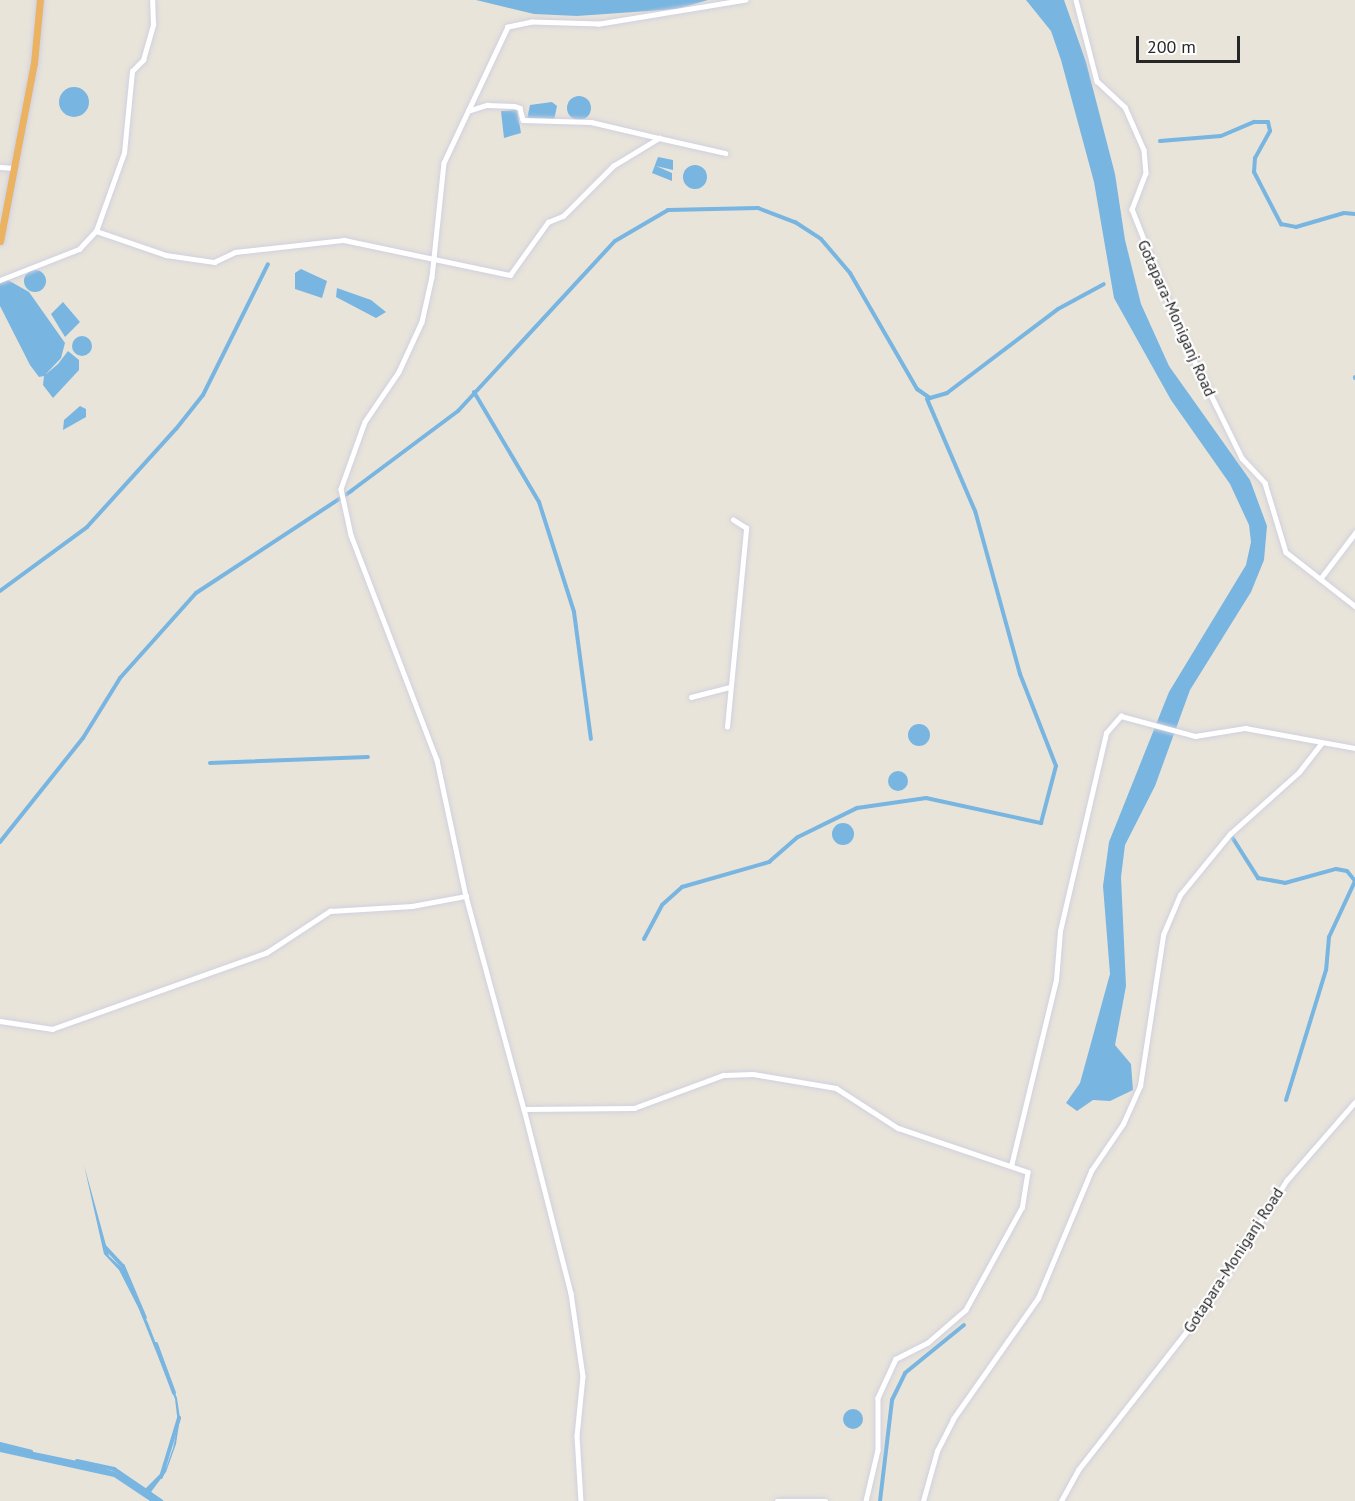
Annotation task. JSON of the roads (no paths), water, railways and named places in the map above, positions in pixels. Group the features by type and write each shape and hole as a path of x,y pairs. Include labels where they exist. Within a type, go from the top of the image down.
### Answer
{"highway":[{"path":"0,241 14,168 40,1"}],"street":[{"path":"0,280 79,249 96,231 124,153 132,71 143,60 153,24 152,0"},
{"path":"582,1501 577,1446 583,1376 571,1293 466,896 437,760 351,535 341,489 365,422 399,372 422,322 434,257 444,163 512,24 598,24 746,0"},
{"name":"Gotapara-Moniganj Road","path":"1076,0 1097,81 1125,107 1144,150 1146,173 1132,209 1157,279 1242,458 1265,483 1282,546 1355,606"},
{"path":"468,111 487,105 514,106 520,108 523,120 591,122 725,153"},
{"path":"96,231 166,255 214,262 235,252 325,240 434,257 510,275 548,222 563,216 613,166 659,138"},
{"path":"0,167 14,168"},
{"path":"727,727 746,528 733,520"},
{"path":"1320,579 1355,533"},
{"path":"691,697 730,687"},
{"path":"1011,1166 1056,980 1060,932 1106,733 1121,716 1149,722 1188,735 1245,728 1321,744 1355,748"},
{"path":"923,1501 937,1451 953,1419 1038,1298 1090,1172 1123,1124 1140,1086 1163,935 1180,895 1230,834 1299,772 1321,744"},
{"path":"0,1021 52,1029 266,953 330,911 412,906 466,896"},
{"path":"524,1109 634,1108 723,1075 753,1074 836,1088 898,1128 1028,1172 1031,1180 1022,1208 966,1310 928,1343 896,1359 878,1398 878,1450 866,1501"},
{"name":"Gotapara-Moniganj Road","path":"1062,1501 1078,1470 1205,1308 1287,1180 1355,1102"},
{"path":"777,1501 826,1501"}],"water":[{"path":"476,0 708,0 677,9 577,16 534,14"},
{"path":"1026,0 1064,0 1086,62 1115,174 1125,240 1141,304 1169,366 1250,480 1267,526 1264,560 1251,592 1190,690 1155,786 1125,845 1121,877 1126,986 1115,1045 1131,1064 1133,1090 1110,1101 1093,1100 1077,1111 1066,1103 1080,1083 1110,974 1103,886 1109,842 1169,692 1246,565 1251,542 1249,525 1230,484 1171,400 1114,298 1094,182 1061,60 1051,31"},
{"path":"74,87 84,92 89,102 84,112 74,117 64,112 59,102 64,92"},
{"path":"579,96 584,97 590,103 590,113 584,119 579,120 574,119 568,113 567,108 568,103 574,97"},
{"path":"552,102 557,106 554,120 527,119 530,105"},
{"path":"517,110 521,133 504,138 501,111"},
{"path":"658,157 673,160 673,170 656,166 672,173 672,181 652,173"},
{"path":"695,165 703,169 707,177 703,185 695,189 687,185 683,177 687,169"},
{"path":"301,269 327,281 322,298 295,289 295,273"},
{"path":"35,270 43,273 46,281 43,289 35,292 27,289 24,281 27,273"},
{"path":"6,279 29,292 65,343 61,358 45,375 68,351 79,360 79,370 53,398 43,385 44,376 39,377 30,365 0,306 0,284"},
{"path":"337,288 371,300 386,312 376,318 336,297"},
{"path":"63,302 80,322 65,337 51,314"},
{"path":"78,336 86,336 92,342 92,350 86,356 78,356 72,350 72,342"},
{"path":"80,406 86,409 86,417 63,430 64,420"},
{"path":"919,724 927,727 930,735 927,743 919,746 911,743 908,735 911,727"},
{"path":"898,771 905,774 908,781 905,788 898,791 891,788 888,781 891,774"},
{"path":"839,823 847,823 854,830 854,838 847,845 839,845 832,838 832,830"},
{"path":"84,1165 109,1256 122,1268 148,1323 177,1398 180,1418 176,1444 166,1472 151,1492 160,1501 150,1501 114,1477 0,1452 0,1445 82,1462 113,1471 145,1489 166,1468 173,1448 178,1424 175,1399 139,1309 119,1270 104,1254"},
{"path":"849,1409 857,1409 863,1415 863,1423 857,1429 849,1429 843,1423 843,1415"}],"waterway":[{"path":"1160,141 1221,136 1254,122 1268,122 1270,131 1255,158 1254,172 1281,224 1296,227 1344,213 1355,214"},
{"path":"0,842 83,738 120,678 196,593 351,491 458,411 615,241 668,210 758,208 795,222 821,239 850,273 917,389 930,398 947,393 1058,309 1104,284"},
{"path":"0,591 87,527 176,429 203,395 268,264"},
{"path":"474,392 539,502 574,612 591,739"},
{"path":"644,939 662,905 682,887 769,862 798,837 857,808 926,798 1041,823 1056,766 1020,674 975,511 927,399"},
{"path":"210,763 368,757"},
{"path":"1232,837 1258,878 1285,883 1336,869 1347,871 1355,881 1329,937 1326,970 1286,1100"},
{"path":"105,1247 123,1266 145,1318"},
{"path":"880,1501 892,1400 905,1373 964,1325"},
{"path":"156,1344 174,1393"},
{"path":"161,1477 179,1418"},
{"path":"0,1444 31,1452"},
{"path":"77,1461 114,1469 161,1501"}]}
